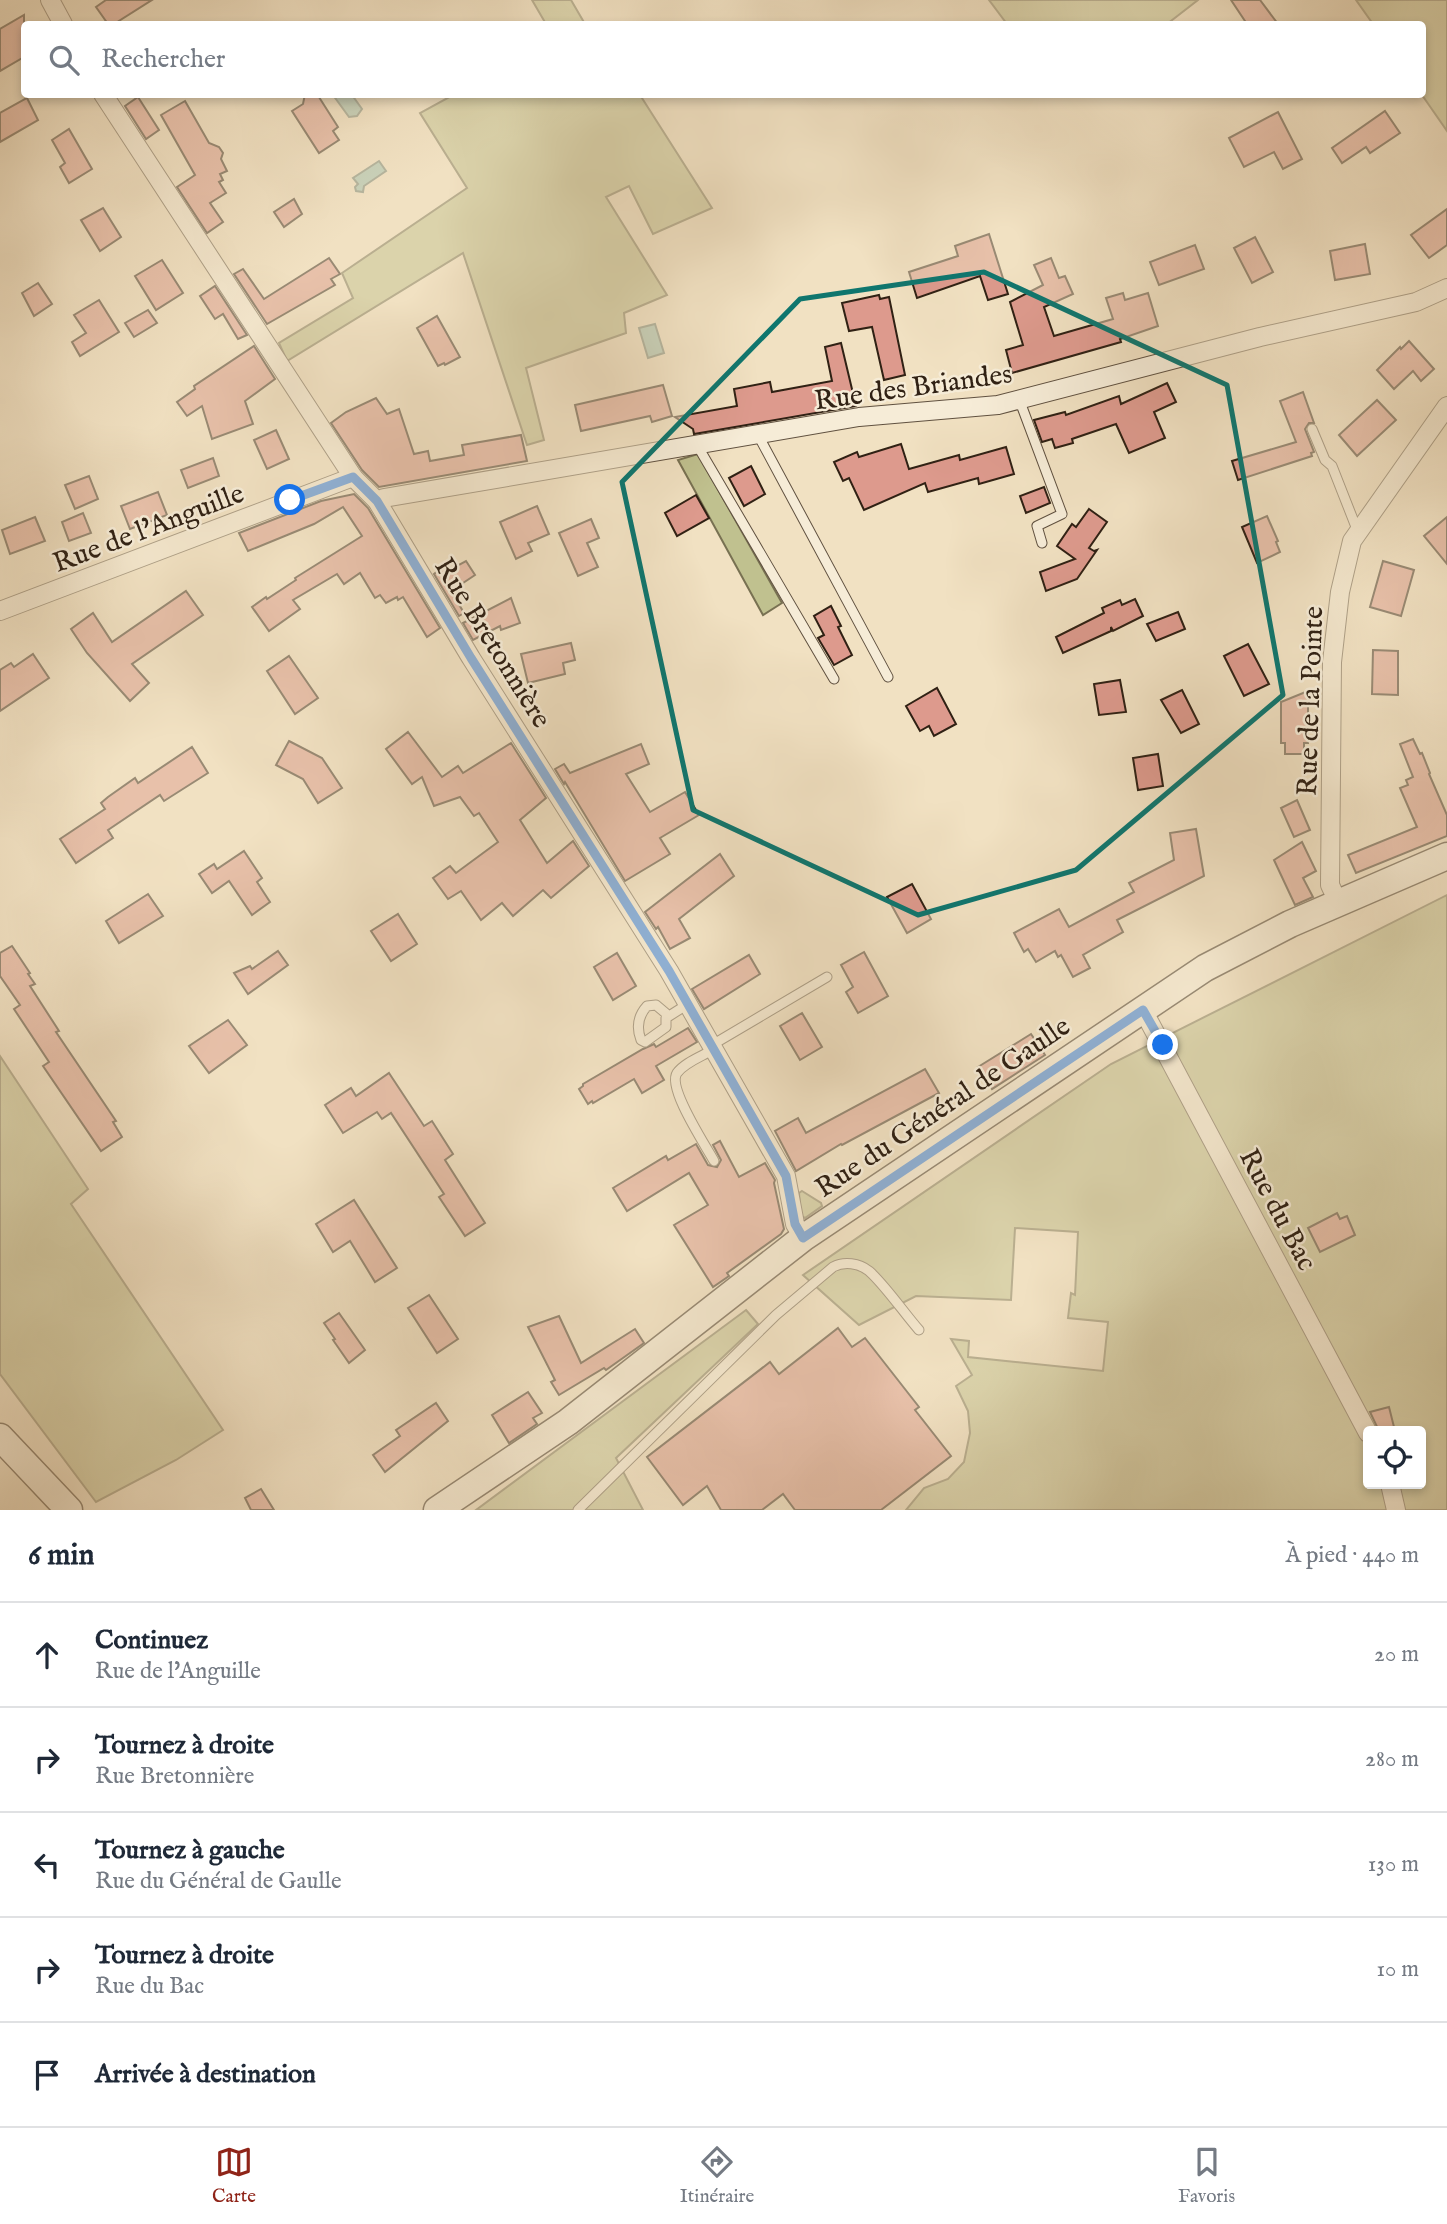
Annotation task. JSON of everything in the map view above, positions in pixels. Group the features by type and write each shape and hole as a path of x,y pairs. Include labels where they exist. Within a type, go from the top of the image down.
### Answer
{"main road":[{"name":"Rue du Général de Gaulle","path":"437,1510 568,1422 803,1238 1205,968 1243,946 1338,902 1447,856"},
{"path":"0,1437 69,1510"}],"street":[{"path":"50,0 61,21"},
{"name":"Rue Bretonnière","path":"106,98 353,477 377,501 477,667 655,948 786,1176 795,1224 803,1238"},
{"name":"Rue des Briandes","path":"377,501 859,417 998,405 1260,337 1416,302 1447,288"},
{"name":"Rue de la Pointe","path":"1338,902 1330,886 1332,662 1340,592 1352,541 1447,406"},
{"name":"Rue de l'Anguille","path":"0,611 353,477"},
{"name":"Rue du Bac","path":"1143,1010 1364,1426"},
{"path":"1391,1489 1396,1510"}],"lane":[{"path":"1019,399 1062,514 1037,526 1042,543"},
{"path":"1312,429 1325,460 1332,466 1358,533"},
{"path":"758,435 888,677"},
{"path":"697,445 834,679"},
{"path":"714,1161 678,1096 675,1078 678,1072 713,1047 827,977"},
{"path":"668,1016 688,1004"},
{"path":"578,1510 776,1315 833,1267 841,1263 854,1264 867,1270 919,1330"}],"highlighted area":[{"path":"984,272 1227,385 1283,695 1076,870 918,915 693,810 622,482 800,299"}],"green space":[{"path":"532,0 571,0 583,21 544,21"},
{"path":"989,0 1198,0 1171,21 1005,21"},
{"path":"1356,0 1447,0 1447,131 1424,98 1426,21 1371,21"},
{"path":"448,98 642,98 712,208 653,234 629,186 606,197 667,295 624,313 626,333 526,368 544,440 527,445 463,253 287,361 279,343 353,298 342,273 467,188 420,113"},
{"path":"698,454 782,603 763,615 678,460"},
{"path":"1447,895 1447,1510 906,1510 924,1488 948,1479 964,1462 970,1433 968,1411 956,1386 972,1375 951,1339 969,1341 968,1357 1103,1371 1108,1322 1068,1318 1071,1293 1075,1295 1078,1232 1015,1228 1011,1300 916,1296 859,1325 803,1275 1111,1064"},
{"path":"0,1056 88,1189 71,1204 223,1430 176,1460 96,1502 0,1374"},
{"path":"802,1191 822,1206 805,1218 801,1216 799,1193"},
{"path":"746,1310 758,1324 616,1458 643,1510 476,1510"}],"shaded area":[{"path":"335,98 354,98 362,109 357,116 349,117"},
{"path":"379,161 386,171 364,186 363,192 356,191 358,184 353,178"},
{"path":"655,324 664,353 648,358 639,328"}],"building":[{"path":"106,0 152,0 119,21 106,21 96,7"},
{"path":"1231,0 1260,0 1276,21 1245,21"},
{"path":"24,15 24,21 21,21 21,59 0,71 0,29"},
{"path":"27,98 38,120 0,142 0,113"},
{"path":"139,98 159,130 146,139 125,106"},
{"path":"304,98 320,98 338,127 333,131 339,140 319,153 292,111 303,104"},
{"path":"185,101 209,143 219,147 223,153 221,159 227,171 220,174 223,180 219,182 226,193 210,203 223,222 207,233 177,187 195,175 161,115"},
{"path":"1385,111 1400,133 1370,153 1366,147 1342,163 1332,148"},
{"path":"1278,112 1302,159 1283,169 1274,152 1244,167 1229,138"},
{"path":"69,129 92,169 69,183 60,167 65,163 52,140"},
{"path":"294,199 302,214 284,227 274,212"},
{"path":"103,208 121,237 100,251 81,220"},
{"path":"1447,209 1447,245 1429,258 1411,235"},
{"path":"989,234 1008,294 988,300 980,276 917,298 909,272 958,256 955,246"},
{"path":"1255,237 1273,272 1252,283 1234,248"},
{"path":"1365,244 1370,274 1335,280 1330,251"},
{"path":"1195,245 1204,269 1159,285 1150,262"},
{"path":"329,258 340,274 331,279 335,285 267,324 234,274 243,269 264,299"},
{"path":"1051,258 1059,278 1065,276 1073,294 1044,307 1054,336 1113,319 1106,298 1123,293 1125,300 1148,293 1158,326 1120,339 1121,342 1012,373 1006,350 1023,345 1010,302 1043,285 1034,265"},
{"path":"162,260 183,293 156,310 135,276"},
{"path":"38,283 52,304 34,316 22,293"},
{"path":"215,286 247,335 238,339 223,314 215,319 200,296"},
{"path":"879,295 880,299 889,297 905,375 884,380 872,327 849,331 842,303"},
{"path":"99,300 119,332 80,356 72,342 86,333 74,315"},
{"path":"148,310 157,323 134,337 125,323"},
{"path":"437,316 460,357 438,366 417,328"},
{"path":"1409,341 1434,369 1421,381 1413,371 1394,389 1377,370"},
{"path":"841,343 856,406 694,434 693,429 675,417 737,406 734,389 770,382 772,392 832,381 825,347"},
{"path":"254,346 275,379 245,401 253,424 212,439 202,406 187,416 177,402 195,389 194,386"},
{"path":"1167,383 1176,402 1154,412 1165,438 1129,453 1116,424 1072,439 1073,443 1055,448 1052,439 1042,442 1034,420 1065,412 1066,415 1119,396 1121,404"},
{"path":"663,385 672,416 652,422 650,416 581,431 575,405"},
{"path":"1303,392 1314,423 1309,423 1305,429 1314,452 1311,453 1312,456 1238,480 1232,461 1296,442 1280,401"},
{"path":"376,398 387,414 399,409 414,454 428,451 430,461 464,455 462,445 521,435 527,461 379,487 362,470 331,423 346,412"},
{"path":"1377,400 1396,420 1357,456 1339,435"},
{"path":"276,430 289,459 267,469 254,440"},
{"path":"901,444 909,469 959,455 960,460 1006,447 1014,474 979,484 978,478 928,492 925,483 864,510 849,478 843,481 834,462 857,452 859,457"},
{"path":"213,458 219,476 188,488 181,470"},
{"path":"751,466 765,494 744,506 729,478"},
{"path":"89,476 98,499 75,509 65,485"},
{"path":"1044,487 1050,503 1026,513 1020,496"},
{"path":"158,492 167,515 130,529 121,506"},
{"path":"354,494 368,508 440,628 427,637 403,597 386,603 380,595 375,598 360,573 344,584 337,574 293,600 300,609 269,631 252,607 362,536 343,507 314,524 248,551 239,533 321,501"},
{"path":"696,495 709,518 677,536 665,513"},
{"path":"537,506 549,534 528,543 532,551 516,559 500,522"},
{"path":"1089,509 1107,522 1089,548 1097,550 1077,579 1046,591 1040,572 1075,559 1057,546 1072,524 1076,527"},
{"path":"83,513 91,533 69,541 62,522"},
{"path":"1267,516 1280,552 1257,563 1242,527"},
{"path":"35,517 45,541 10,554 2,530"},
{"path":"1447,517 1447,564 1424,536"},
{"path":"591,519 599,538 587,543 598,567 578,576 559,533"},
{"path":"466,561 475,575 451,591 464,613 459,616 434,574 443,567 446,572"},
{"path":"1383,561 1414,570 1401,616 1370,607"},
{"path":"186,591 203,615 132,664 149,683 130,701 87,653 71,629 93,613 112,642"},
{"path":"511,598 520,623 501,630 500,626 473,640 463,623"},
{"path":"1135,599 1143,616 1113,631 1111,627 1111,631 1063,653 1056,637 1104,613 1102,608 1120,600 1122,605"},
{"path":"831,606 852,655 834,665 818,638 824,635 814,616"},
{"path":"1178,612 1185,629 1156,641 1147,624"},
{"path":"571,643 575,660 563,663 565,674 528,683 521,654"},
{"path":"1248,644 1269,684 1244,696 1224,656"},
{"path":"1373,650 1398,651 1398,695 1372,694"},
{"path":"33,654 49,678 0,711 0,670 11,663 14,667"},
{"path":"289,656 318,698 295,714 267,671"},
{"path":"1120,680 1126,712 1099,715 1094,684"},
{"path":"937,688 956,724 934,736 929,726 920,731 906,706"},
{"path":"1182,690 1199,724 1181,733 1161,700"},
{"path":"1308,691 1308,743 1304,743 1304,754 1285,754 1285,743 1281,743 1281,702"},
{"path":"408,732 442,777 458,766 463,773 511,743 546,798 520,820 547,863 573,841 589,866 551,898 543,890 513,916 502,903 481,920 461,891 448,899 433,878 450,866 456,873 498,842 479,813 474,816 460,797 434,806 422,777 412,784 386,749"},
{"path":"1413,739 1420,754 1422,753 1447,815 1447,836 1356,873 1348,855 1417,827 1400,788 1408,785 1406,780 1413,777 1400,744"},
{"path":"289,741 322,758 342,788 318,803 303,779 276,765"},
{"path":"641,744 649,764 626,774 650,812 685,792 699,815 660,838 670,854 625,881 555,769 564,764 570,773"},
{"path":"192,747 208,773 164,801 160,795 108,830 113,838 76,863 60,839 105,809 101,803 135,778 138,783"},
{"path":"1158,754 1163,786 1138,790 1133,758"},
{"path":"1297,800 1310,830 1294,837 1281,808"},
{"path":"1196,829 1204,876 1117,920 1123,932 1083,955 1090,968 1073,977 1061,955 1058,957 1055,951 1036,962 1028,949 1024,952 1014,933 1059,909 1069,927 1134,892 1129,883 1174,860 1170,833"},
{"path":"1302,842 1316,871 1303,878 1313,897 1295,905 1274,860"},
{"path":"244,851 262,878 257,882 270,902 252,915 229,881 212,893 199,874 214,864 217,869"},
{"path":"720,854 734,876 679,919 690,938 670,949 658,927 656,929 645,912"},
{"path":"912,884 931,919 907,933 887,897"},
{"path":"148,894 163,916 119,943 106,921"},
{"path":"398,914 417,944 391,961 371,931"},
{"path":"12,946 30,973 28,974 35,984 30,986 59,1031 56,1032 116,1121 113,1122 122,1137 101,1151 43,1066 49,1062 14,1009 20,1005 0,976 0,953"},
{"path":"278,951 288,965 248,994 234,973 250,966 252,969"},
{"path":"864,952 888,996 858,1013 846,992 853,987 841,965"},
{"path":"617,953 636,986 613,1000 594,967"},
{"path":"749,955 760,974 704,1009 692,989"},
{"path":"802,1013 822,1047 800,1060 780,1026"},
{"path":"228,1020 247,1045 209,1073 189,1046"},
{"path":"688,1028 697,1042 656,1066 664,1080 642,1093 634,1079 588,1104 579,1089 583,1084 643,1049 654,1044 656,1047"},
{"path":"1031,1034 1045,1055 992,1089 978,1067"},
{"path":"925,1069 939,1093 841,1144 796,1171 775,1131 798,1118 806,1133"},
{"path":"389,1073 424,1126 432,1121 453,1154 445,1160 485,1223 465,1236 439,1197 444,1194 391,1113 382,1119 377,1112 343,1133 325,1105 351,1088 356,1096"},
{"path":"720,1141 739,1177 765,1163 775,1180 784,1229 713,1287 674,1225 708,1205 689,1173 627,1211 613,1188 666,1156 668,1160 696,1144 708,1165 717,1167 721,1160 713,1145"},
{"path":"354,1200 397,1268 375,1282 350,1241 333,1252 316,1224"},
{"path":"1337,1213 1340,1219 1347,1216 1355,1235 1320,1252 1308,1228"},
{"path":"429,1295 458,1339 437,1353 408,1308"},
{"path":"339,1313 365,1350 349,1363 324,1323"},
{"path":"559,1316 581,1363 635,1329 644,1343 606,1370 604,1368 559,1395 551,1382 555,1380 528,1327"},
{"path":"838,1328 852,1347 865,1338 919,1407 915,1410 951,1456 881,1510 795,1510 783,1494 762,1510 721,1510 707,1486 683,1505 647,1457 770,1362 779,1374"},
{"path":"528,1392 542,1413 533,1418 537,1424 509,1443 492,1415"},
{"path":"436,1403 448,1421 385,1472 373,1455 400,1436 396,1430"},
{"path":"1389,1407 1394,1426 1377,1426 1370,1412"},
{"path":"261,1489 274,1510 251,1510 245,1498"}],"route":[{"path":"290,500 353,477 377,501 471,658 669,971 786,1176 795,1224 803,1238 1143,1010 1163,1045"}]}
